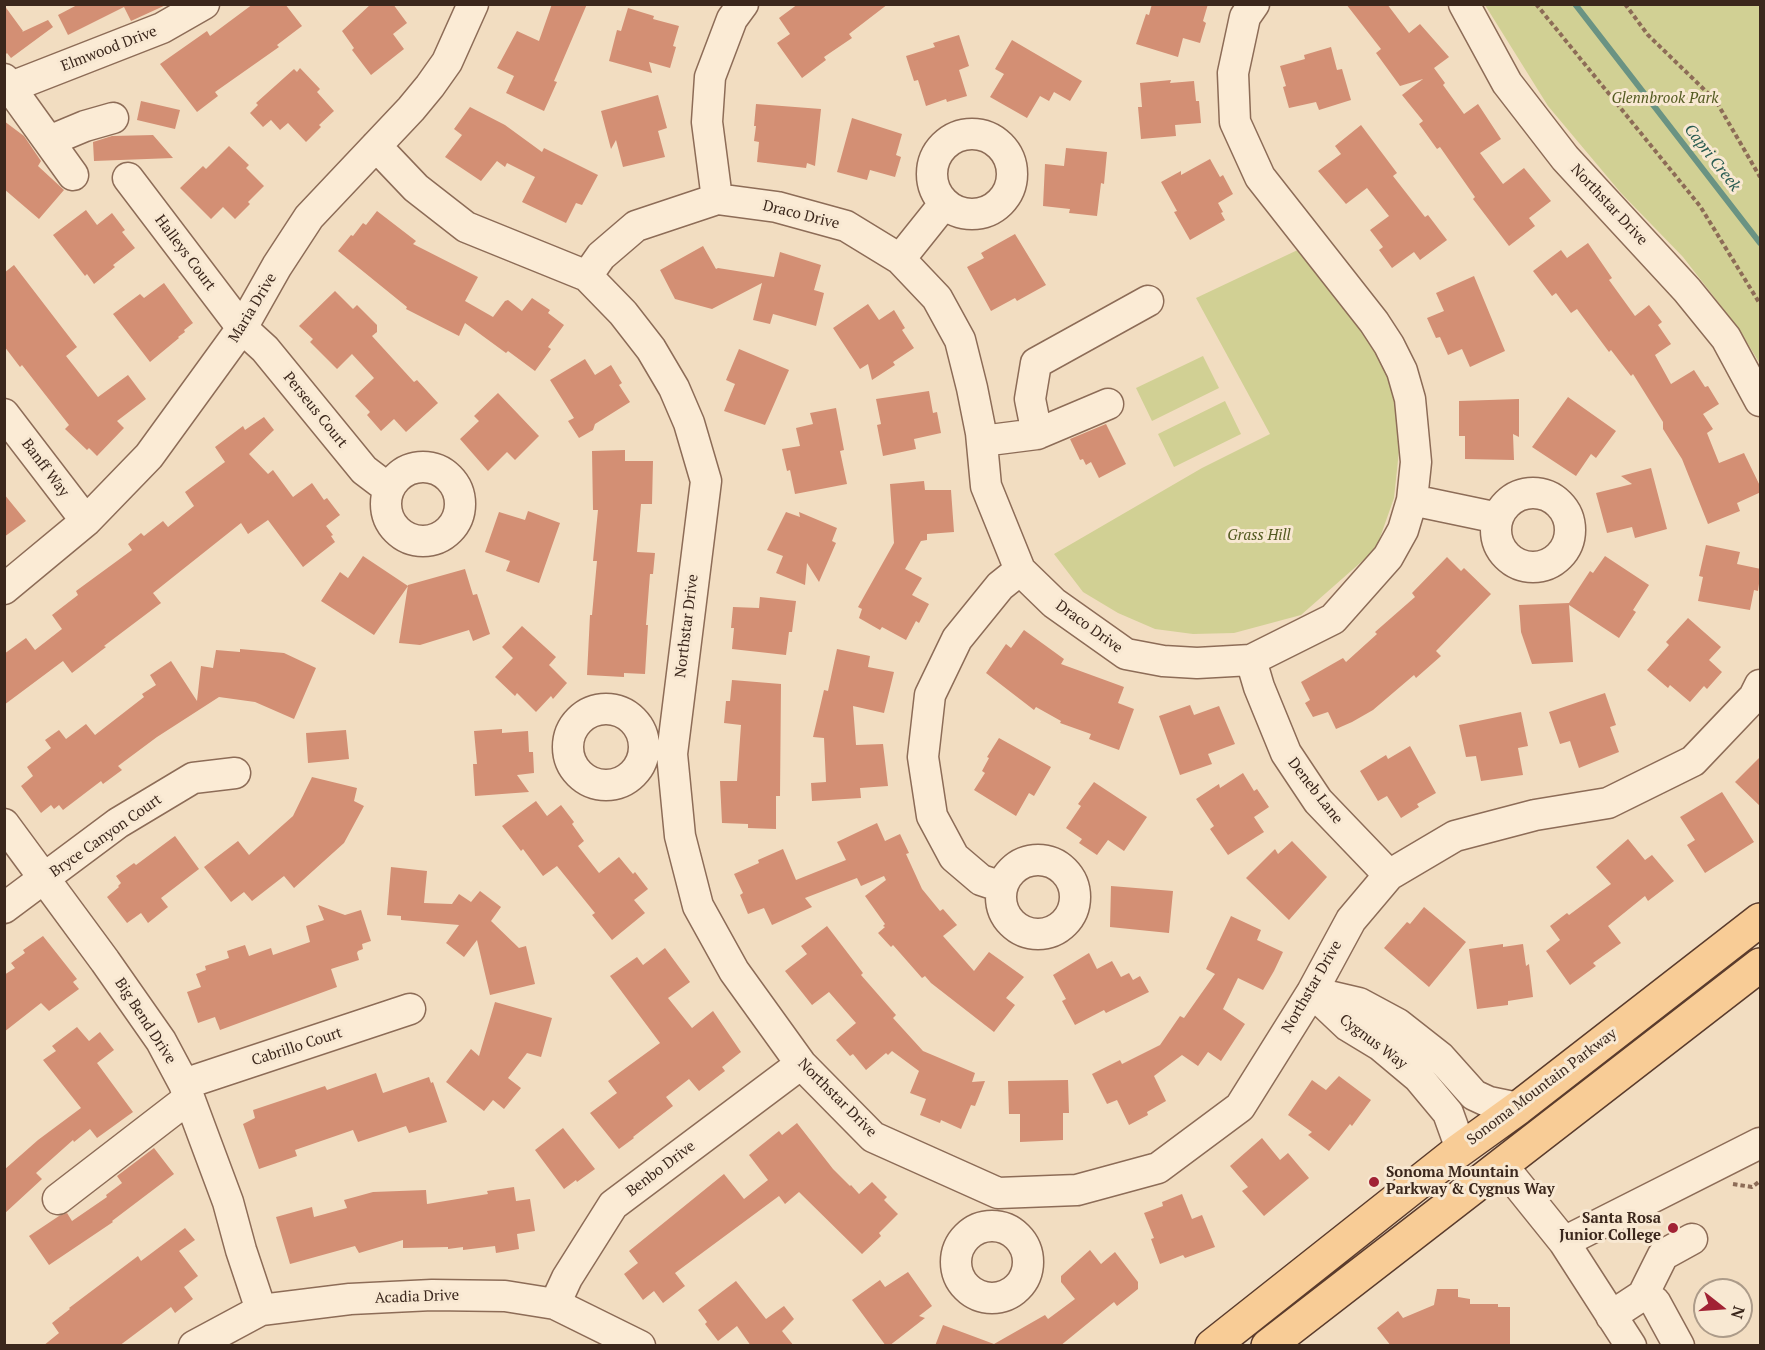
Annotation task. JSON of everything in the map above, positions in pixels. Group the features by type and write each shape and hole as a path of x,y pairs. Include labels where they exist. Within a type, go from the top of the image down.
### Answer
{"main road":[{"name":"Sonoma Mountain Parkway","path":"1212,1346 1461,1149 1518,1108 1761,920"},
{"path":"1268,1346 1761,965"},
{"path":"1502,1165 1520,1128 1669,991"},
{"path":"1461,1149 1502,1165"}],"street":[{"name":"Elmwood Drive","path":"8,83 162,28 204,4"},
{"name":"Maria Drive","path":"4,589 86,521 149,456 242,328 309,217 411,109 447,62 473,4"},
{"path":"717,199 707,122 710,77 732,19 743,4"},
{"name":"Draco Drive","path":"587,276 601,256 636,226 717,199 777,207 846,226 900,259 937,298 960,340 982,441 986,486 1020,570 1054,603 1126,654 1163,661 1197,663 1251,660 1333,619 1388,557 1403,530 1412,500 1416,462 1410,399 1402,370 1374,322 1260,177 1235,122 1233,73 1245,17 1254,4"},
{"name":"Northstar Drive","path":"1464,4 1507,83 1565,158 1700,306 1726,338 1761,401"},
{"path":"8,83 73,175"},
{"path":"49,141 85,126 113,118"},
{"name":"Northstar Drive","path":"376,146 416,188 466,227 587,276 623,313 651,349 674,388 689,423 706,481 658,753 698,906 734,971 801,1064 873,1137 998,1193 1077,1190 1158,1168 1240,1107 1312,992 1351,920 1389,875 1455,836 1535,814 1608,803 1693,761 1754,697 1761,685"},
{"name":"Halleys Court","path":"128,178 242,328"},
{"path":"900,259 944,204"},
{"path":"1036,434 1030,399 1036,363 1148,301"},
{"name":"Perseus Court","path":"242,328 265,349 364,470 389,489"},
{"path":"982,441 1036,434 1108,404"},
{"name":"Banff Way","path":"4,414 86,521"},
{"path":"1412,500 1498,518"},
{"path":"1002,886 981,880 954,857 932,816 923,757 930,695 957,639 1000,586 1020,570"},
{"name":"Deneb Lane","path":"1251,660 1259,687 1286,753 1318,801 1389,875"},
{"name":"Bryce Canyon Court","path":"4,908 118,823 193,778 235,773"},
{"name":"Big Bend Drive","path":"4,824 161,1041 186,1091 228,1202 261,1310"},
{"name":"Cygnus Way","path":"1312,992 1359,1003 1398,1024 1440,1056 1474,1095 1489,1102 1518,1108"},
{"name":"Cygnus Way","path":"1312,992 1348,1026 1381,1047 1419,1077 1448,1113 1461,1149"},
{"name":"Cabrillo Court","path":"58,1199 186,1091 410,1009"},
{"name":"Benbo Drive","path":"555,1304 567,1278 613,1205 801,1064"},
{"path":"1564,1242 1761,1143"},
{"path":"1502,1165 1564,1242 1631,1346"},
{"path":"996,1226 998,1193"},
{"path":"1611,1316 1643,1295 1663,1255 1692,1239"},
{"name":"Acadia Drive","path":"194,1346 261,1310 350,1299 432,1295 505,1296 555,1304 640,1346"},
{"path":"1643,1295 1655,1302 1680,1346"}],"path":[{"path":"1536,4 1700,206 1761,304"},
{"path":"1625,4 1648,35 1716,101 1761,177"}],"green space":[{"name":"Glennbrook Park","path":"1485,5 1760,5 1760,364 1739,329 1683,257 1621,193 1548,106"},
{"name":"Grass Hill","path":"1304,247 1375,343 1396,400 1399,451 1394,498 1376,549 1301,615 1234,633 1193,634 1155,629 1118,613 1083,592 1054,554 1202,468 1270,434 1196,298"},
{"path":"1203,356 1219,388 1152,421 1136,388"},
{"path":"1225,401 1241,434 1174,467 1158,434"}],"building":[{"path":"79,4 168,4 131,21 124,7 68,35 58,15"},
{"path":"253,4 285,4 302,26 277,45 279,47 215,92 218,96 197,112 160,64 207,31 210,36"},
{"path":"371,4 393,4 407,23 393,34 404,49 371,75 352,50 354,48 342,31"},
{"path":"552,4 587,4 554,81 557,82 544,111 506,93 514,76 497,68 517,31 539,41"},
{"path":"798,4 888,4 849,34 852,38 824,57 826,60 802,78 777,43 790,34 779,18"},
{"path":"1152,4 1208,4 1203,21 1206,23 1200,43 1183,38 1178,57 1136,44 1146,14 1149,15"},
{"path":"1346,4 1387,4 1409,33 1420,24 1449,57 1434,68 1445,83 1443,85 1464,114 1478,104 1501,139 1480,153 1503,184 1524,168 1551,201 1529,218 1535,226 1509,246 1473,199 1475,197 1440,147 1437,149 1419,124 1423,121 1402,95 1423,79 1400,86 1376,53 1381,49"},
{"path":"4,5 22,32 48,20 53,27 11,58 7,53 4,56"},
{"path":"628,8 654,16 653,19 679,26 670,68 649,62 652,73 609,61 617,30 621,31"},
{"path":"959,35 969,66 959,70 967,96 947,102 946,99 926,106 918,80 914,81 906,56 935,47 933,43"},
{"path":"1012,40 1082,81 1070,101 1054,92 1049,101 1040,96 1027,118 990,97 1004,74 995,69"},
{"path":"1331,47 1337,70 1342,69 1351,100 1319,110 1316,102 1289,108 1280,66 1305,59 1304,55"},
{"path":"300,68 320,89 317,92 334,111 306,142 288,123 280,130 271,120 263,127 250,113 258,105 256,103 294,69 297,72"},
{"path":"1171,80 1170,83 1194,81 1201,123 1175,125 1176,136 1141,139 1138,107 1142,107 1140,83"},
{"path":"658,95 667,128 658,131 665,157 623,167 616,140 611,149 601,111"},
{"path":"141,101 180,110 175,129 137,120"},
{"path":"756,104 821,109 815,166 807,163 806,168 757,162 759,142 754,141"},
{"path":"470,107 505,125 542,152 544,148 598,175 582,205 576,203 566,223 522,202 535,177 507,163 505,167 497,161 481,181 445,157 462,135 454,129"},
{"path":"852,118 902,134 896,155 901,157 895,177 870,170 867,180 837,172"},
{"path":"4,121 24,136 41,161 38,166 64,190 39,219 4,189"},
{"path":"1361,125 1397,173 1393,176 1425,217 1428,215 1447,240 1420,260 1414,252 1392,268 1379,250 1383,247 1370,230 1389,216 1367,188 1346,204 1318,171 1341,154 1335,146"},
{"path":"153,135 173,158 94,161 93,142 112,136"},
{"path":"229,146 249,165 246,168 264,186 235,219 223,207 211,219 180,188 203,166 206,169"},
{"path":"1066,148 1107,152 1104,184 1101,183 1097,216 1069,213 1070,209 1043,206 1045,164 1064,166"},
{"path":"1210,159 1220,177 1223,175 1233,194 1218,203 1225,220 1190,240 1161,182 1181,171 1181,175"},
{"path":"86,210 97,225 112,213 125,230 122,232 135,248 94,284 53,235"},
{"path":"377,211 416,241 413,244 478,277 465,301 493,317 508,300 522,311 532,298 550,310 548,313 564,325 548,347 551,349 535,371 465,323 459,336 406,309 407,307 338,251 363,223 366,225"},
{"path":"1015,234 1046,285 1017,301 1015,298 991,311 967,267 984,258 981,253"},
{"path":"1588,243 1612,278 1609,280 1635,316 1649,305 1662,322 1658,325 1671,344 1655,355 1671,384 1694,370 1705,387 1708,386 1719,404 1703,414 1713,429 1707,433 1719,463 1744,453 1761,488 1761,492 1737,503 1740,511 1708,524 1682,459 1663,429 1663,422 1633,374 1631,376 1611,350 1609,352 1577,309 1571,313 1556,293 1552,296 1533,271 1561,250 1567,258"},
{"path":"703,246 716,269 774,277 780,252 821,265 814,290 824,293 816,326 773,314 770,324 753,320 762,283 712,309 675,299 660,270"},
{"path":"14,265 77,347 66,356 98,397 128,375 146,399 117,421 124,428 97,456 89,448 87,450 65,429 69,425 22,365 20,367 4,346 4,273"},
{"path":"1474,276 1505,351 1470,367 1462,349 1448,355 1440,337 1436,338 1427,318 1444,311 1436,293"},
{"path":"164,283 193,323 150,362 113,314 140,294 144,298"},
{"path":"335,291 353,309 357,305 377,325 377,332 372,336 414,382 417,380 438,403 406,432 394,419 381,431 367,415 370,412 355,396 374,378 352,354 337,369 310,342 313,339 299,326"},
{"path":"868,304 879,320 894,310 905,328 902,330 914,348 893,362 895,365 872,380 868,364 860,369 833,328"},
{"path":"739,349 789,370 765,425 724,411 735,384 726,380"},
{"path":"585,359 595,375 611,365 622,383 619,385 630,402 595,424 593,430 579,438 568,421 574,418 550,380"},
{"path":"929,391 933,413 937,412 941,433 914,439 916,449 883,456 877,425 881,424 876,399"},
{"path":"498,393 539,436 515,460 507,452 488,471 460,439 479,421 474,416"},
{"path":"1568,397 1616,431 1596,458 1591,454 1576,476 1532,447"},
{"path":"1519,399 1519,437 1513,434 1514,460 1465,459 1465,436 1459,436 1459,401"},
{"path":"836,408 844,450 840,451 847,484 795,494 790,470 787,471 782,449 800,446 796,428 813,424 810,413"},
{"path":"264,417 274,430 249,454 268,474 273,470 293,497 312,483 324,500 327,498 340,515 326,526 335,542 303,567 268,520 248,534 241,523 153,593 161,603 104,646 106,647 72,673 63,661 4,705 4,654 26,638 35,650 62,629 52,615 78,595 76,591 132,550 128,544 141,533 144,536 163,521 168,527 194,506 185,492 225,462 215,447 243,426 245,430"},
{"path":"1106,424 1126,464 1099,478 1091,462 1086,465 1083,459 1080,460 1070,439"},
{"path":"625,450 625,461 653,461 652,504 641,504 637,552 655,553 653,574 650,574 645,674 624,673 624,677 587,675 590,615 592,615 597,561 593,561 598,510 593,510 592,451"},
{"path":"1651,468 1667,529 1635,538 1632,527 1607,533 1596,493 1632,484 1621,476"},
{"path":"924,481 925,490 951,490 954,532 927,534 927,540 921,541 905,569 922,578 912,595 929,604 919,623 916,621 906,640 882,627 880,630 859,618 862,609 858,607 894,543 890,484"},
{"path":"4,494 26,521 4,537"},
{"path":"528,511 560,523 539,583 506,571 510,561 485,552 499,512 525,520"},
{"path":"786,512 800,517 799,512 837,528 832,541 836,543 819,582 807,563 805,585 776,573 783,556 767,550"},
{"path":"1706,545 1740,552 1737,564 1761,569 1758,591 1754,590 1750,610 1698,601 1703,577 1699,576"},
{"path":"363,556 408,586 374,635 321,601 340,572 348,578"},
{"path":"1605,556 1649,585 1633,610 1636,612 1619,638 1569,605 1573,662 1532,664 1521,632 1519,605 1569,603 1590,571 1593,573"},
{"path":"1447,557 1461,571 1464,568 1491,594 1436,651 1441,656 1416,678 1414,675 1373,710 1352,722 1336,729 1328,712 1313,717 1305,703 1310,700 1301,682 1343,658 1346,662 1377,634 1375,632 1415,597 1412,593"},
{"path":"465,569 473,595 477,594 490,634 473,641 469,630 420,645 399,643 408,585"},
{"path":"760,597 796,601 786,655 732,649 733,607 759,608"},
{"path":"1688,618 1721,647 1709,660 1722,672 1707,689 1704,686 1690,702 1670,685 1668,688 1647,670 1669,645 1666,642"},
{"path":"522,626 556,657 549,665 567,683 553,699 551,696 536,712 517,693 515,696 495,677 513,658 502,647"},
{"path":"1024,630 1064,659 1061,664 1124,687 1118,703 1134,709 1119,750 1089,739 1091,734 1060,723 1061,721 1036,707 1034,710 986,673 1006,644 1011,648"},
{"path":"240,649 284,653 316,668 294,719 255,702 219,697 157,737 118,766 122,770 103,784 101,781 63,810 59,805 54,809 51,805 41,813 21,786 33,776 27,767 51,748 45,740 59,730 66,739 86,724 95,735 144,697 142,694 156,685 150,675 171,661 197,701 201,666 213,668 216,650 240,652"},
{"path":"837,649 870,656 868,667 894,672 884,713 853,706 856,745 883,744 888,786 860,788 861,798 812,801 811,783 826,782 824,738 813,737 824,690 828,691"},
{"path":"732,680 781,684 780,796 776,796 776,829 748,828 748,824 722,823 720,781 737,781 741,725 724,723 726,701 730,701"},
{"path":"1605,693 1616,725 1610,727 1619,752 1579,768 1570,741 1560,744 1549,712"},
{"path":"1190,705 1194,715 1219,706 1235,744 1208,754 1212,764 1180,775 1159,716"},
{"path":"1521,712 1528,746 1518,748 1523,775 1481,781 1476,756 1466,757 1459,725"},
{"path":"502,729 502,733 528,731 529,752 533,752 534,773 517,775 529,792 475,796 473,764 477,764 474,731"},
{"path":"346,730 349,759 308,763 306,733"},
{"path":"999,738 1051,767 1034,796 1029,793 1016,816 974,790 985,773 982,771 989,758 987,757"},
{"path":"1410,746 1436,793 1417,804 1419,807 1401,818 1387,796 1378,801 1360,771 1386,755 1388,759"},
{"path":"1761,756 1761,807 1735,782"},
{"path":"1243,773 1254,791 1257,789 1269,807 1254,817 1264,832 1228,855 1210,829 1214,826 1196,799 1219,784 1220,788"},
{"path":"312,777 357,788 354,801 364,806 344,843 294,888 284,876 252,901 244,892 231,902 204,867 238,841 249,855 293,816"},
{"path":"1094,782 1147,817 1124,851 1108,840 1097,855 1079,843 1082,839 1066,828 1081,806 1078,804"},
{"path":"1722,792 1754,842 1705,873 1687,845 1695,840 1680,817"},
{"path":"536,801 547,816 561,805 574,822 572,824 584,841 578,846 599,873 619,857 648,889 634,900 645,913 612,940 592,915 595,913 557,866 543,876 502,826"},
{"path":"877,823 885,841 900,834 909,853 906,854 922,889 940,911 943,909 957,925 943,936 974,971 989,952 1024,977 1006,998 1015,1005 994,1032 925,976 922,978 893,945 891,947 878,933 885,927 883,926 885,924 865,896 886,880 884,876 861,886 857,878 805,898 812,907 772,925 764,908 748,914 740,895 743,893 734,874 783,849 796,880 846,860 837,842"},
{"path":"175,836 199,869 161,898 168,907 148,923 141,913 127,923 107,897 121,883 116,876 134,863 136,865"},
{"path":"1628,839 1645,860 1652,855 1674,881 1648,901 1645,896 1608,926 1621,943 1593,963 1596,966 1570,985 1546,951 1560,940 1550,926 1611,884 1596,867"},
{"path":"1292,841 1327,877 1289,920 1246,878 1275,849 1278,854"},
{"path":"391,867 427,871 424,903 452,904 459,894 471,902 480,891 501,907 491,921 519,948 526,946 535,984 490,995 477,940 464,957 446,943 459,925 401,920 401,916 387,915"},
{"path":"1111,886 1173,891 1169,933 1110,927"},
{"path":"318,905 345,915 361,910 371,941 362,944 363,949 357,953 359,960 331,969 337,987 220,1030 215,1017 198,1023 187,992 201,987 196,974 206,970 205,966 229,958 227,951 245,945 249,956 271,948 273,955 310,942 306,926 324,920"},
{"path":"1424,907 1466,942 1429,987 1384,948 1407,922 1410,924"},
{"path":"1231,916 1261,930 1257,940 1283,952 1274,971 1263,990 1238,978 1223,1009 1245,1024 1221,1061 1208,1052 1198,1066 1182,1055 1154,1076 1166,1101 1147,1112 1148,1115 1129,1125 1117,1100 1107,1104 1092,1074 1120,1060 1122,1064 1160,1045 1180,1016 1184,1018 1215,974 1206,969"},
{"path":"827,926 863,973 861,975 896,1015 893,1018 923,1051 975,1073 972,1082 985,1081 975,1106 971,1105 961,1129 941,1120 940,1123 920,1115 926,1099 910,1093 919,1071 892,1051 888,1055 886,1053 866,1070 853,1054 850,1056 836,1040 856,1023 829,992 812,1005 785,971 807,954 801,946"},
{"path":"43,936 77,979 73,982 79,989 49,1011 41,1003 4,1032 4,975 15,968 11,963 25,953 23,950"},
{"path":"1503,944 1503,947 1523,944 1526,966 1529,964 1533,997 1508,1001 1508,1005 1477,1009 1469,949"},
{"path":"665,948 690,982 668,998 692,1028 713,1011 741,1052 722,1067 725,1071 699,1091 689,1079 666,1097 673,1106 619,1149 590,1113 617,1093 608,1081 660,1043 610,976 637,957 643,965"},
{"path":"1089,953 1097,969 1112,961 1121,977 1129,973 1133,980 1140,976 1149,992 1106,1013 1104,1010 1075,1025 1062,1001 1066,999 1053,975"},
{"path":"495,1002 552,1018 541,1057 527,1053 508,1078 521,1088 504,1109 493,1100 484,1111 446,1082 471,1049 479,1056"},
{"path":"77,1027 89,1041 100,1032 114,1050 97,1063 133,1112 97,1138 90,1129 74,1142 73,1140 36,1173 42,1179 4,1214 4,1170 38,1140 81,1108 43,1060 56,1051 52,1046"},
{"path":"376,1073 383,1093 429,1077 431,1083 433,1082 447,1122 409,1133 406,1126 358,1142 353,1130 295,1150 297,1156 259,1169 243,1124 255,1118 253,1110 325,1086 327,1090"},
{"path":"1339,1076 1371,1100 1352,1126 1350,1124 1329,1151 1308,1135 1312,1132 1288,1115 1312,1080 1326,1090"},
{"path":"1068,1080 1069,1113 1063,1113 1063,1140 1020,1142 1020,1114 1009,1114 1008,1081"},
{"path":"797,1123 833,1169 859,1194 872,1182 887,1197 884,1200 898,1214 879,1233 881,1236 862,1254 799,1192 785,1204 779,1196 675,1273 685,1286 663,1303 654,1291 643,1300 624,1274 638,1263 629,1251 724,1174 744,1199 768,1180 749,1155 779,1131 782,1135"},
{"path":"563,1128 595,1169 564,1189 535,1150"},
{"path":"1262,1138 1280,1160 1288,1153 1309,1178 1264,1216 1242,1191 1248,1187 1230,1166"},
{"path":"154,1148 174,1174 113,1222 49,1265 29,1236 67,1213 72,1221 107,1197 106,1195 122,1183 117,1176"},
{"path":"514,1187 516,1201 530,1199 535,1231 517,1234 519,1249 496,1253 495,1246 463,1250 463,1247 403,1248 403,1240 359,1253 355,1246 290,1264 276,1217 312,1207 314,1217 347,1208 344,1200 373,1192 426,1190 427,1204 488,1194 487,1191"},
{"path":"1182,1194 1192,1219 1202,1215 1215,1247 1185,1258 1183,1255 1160,1264 1151,1239 1154,1238 1144,1213 1163,1206 1162,1202"},
{"path":"185,1228 195,1240 179,1251 198,1276 184,1287 193,1299 175,1313 171,1307 119,1346 43,1346 59,1333 52,1323 69,1308 138,1256 141,1261"},
{"path":"1090,1250 1101,1264 1115,1252 1138,1282 1138,1289 1117,1306 1114,1302 1060,1346 935,1346 943,1325 994,1344 1045,1315 1048,1319 1075,1299 1061,1282 1061,1276"},
{"path":"908,1272 932,1306 919,1316 925,1318 886,1346 852,1300 880,1280 885,1287"},
{"path":"736,1281 766,1319 784,1306 794,1319 782,1331 794,1346 751,1346 737,1326 718,1341 698,1310"},
{"path":"1437,1289 1458,1289 1458,1297 1470,1299 1470,1304 1498,1304 1498,1307 1510,1307 1510,1346 1391,1346 1377,1328 1398,1311 1403,1318 1434,1305"}],"waterway":[{"name":"Capri Creek","path":"1575,4 1760,243"}],"place":[{"name":"Sonoma Mountain Parkway & Cygnus Way","path":"1374,1182"},
{"name":"Santa Rosa Junior College","path":"1673,1228"}]}
